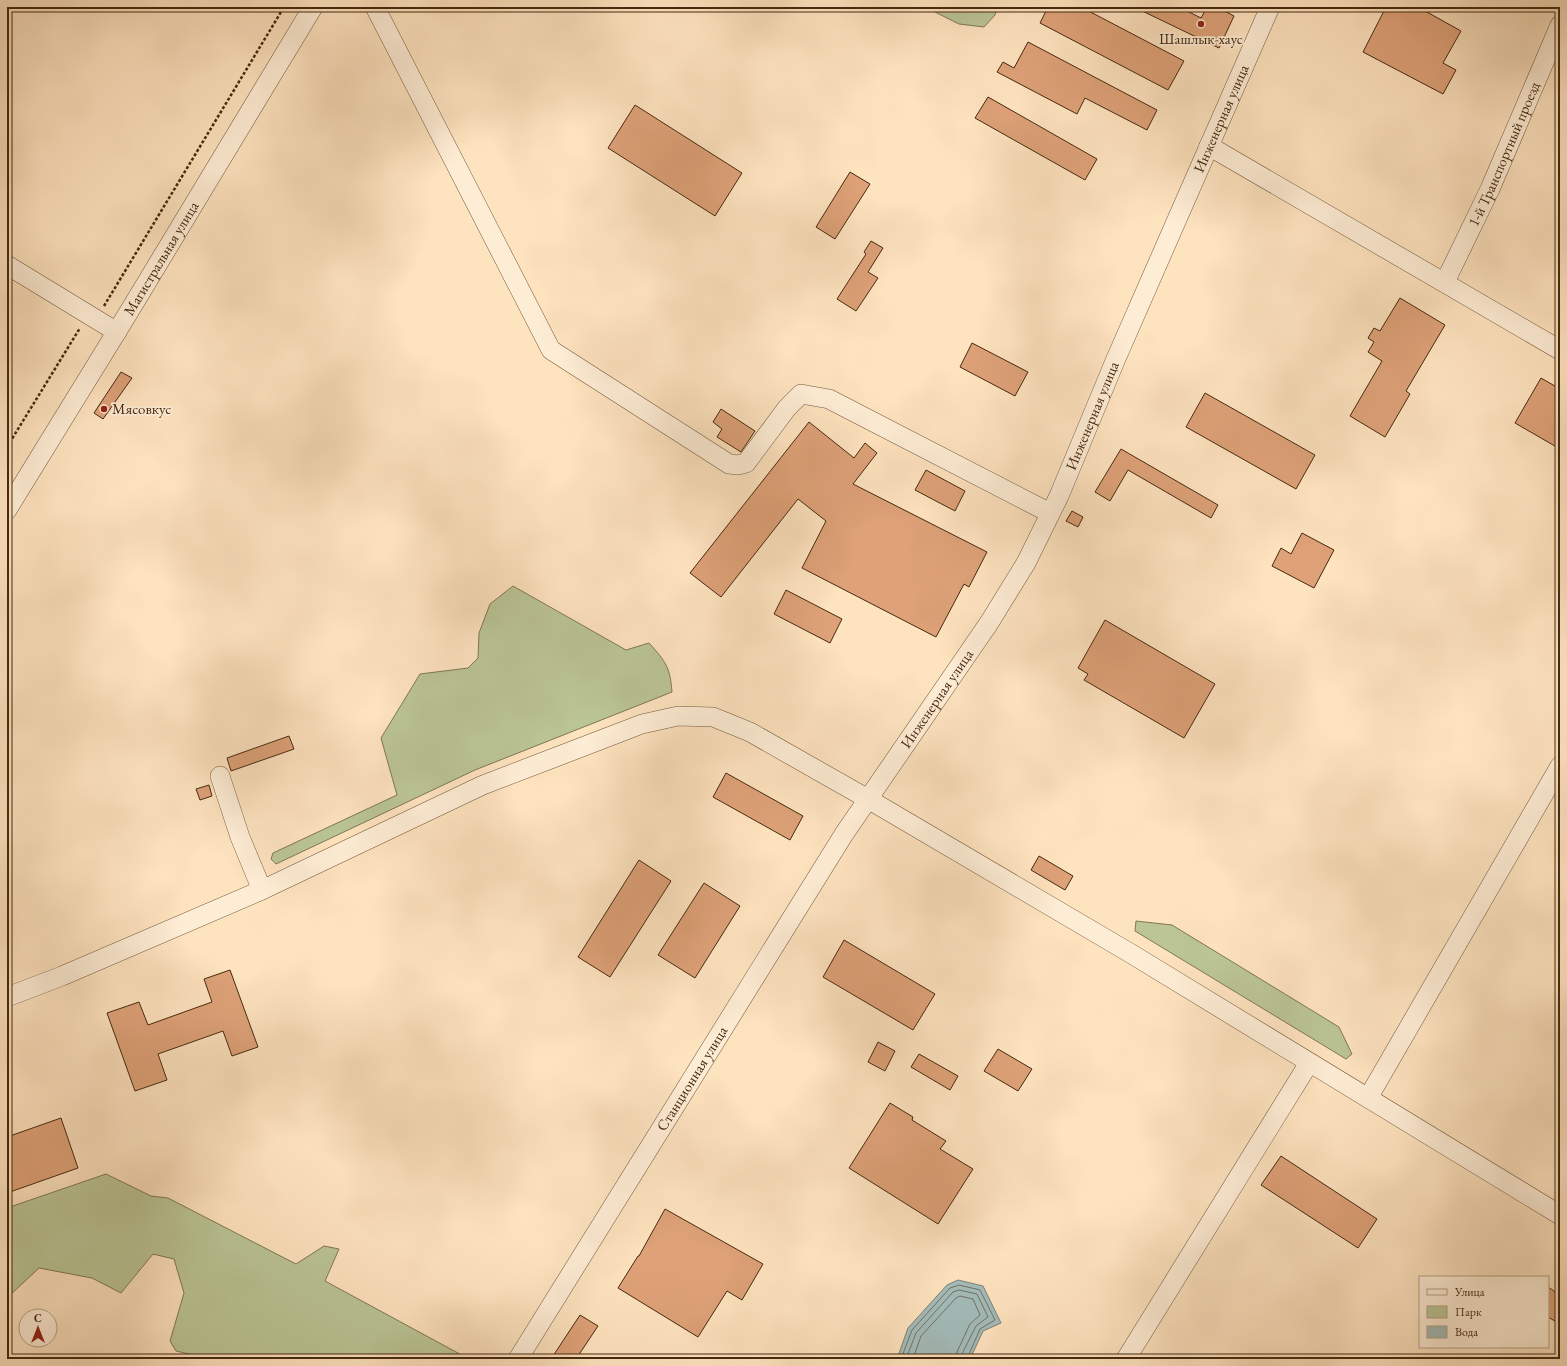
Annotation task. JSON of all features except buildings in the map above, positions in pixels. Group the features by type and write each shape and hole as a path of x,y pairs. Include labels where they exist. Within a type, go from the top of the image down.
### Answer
{"street":[{"name":"Магистральная улица","path":"7,510 117,332 313,7"},
{"path":"375,7 551,350 729,464 738,465 746,463 787,408 801,394 829,399 1050,513"},
{"name":"Инженерная улица","path":"868,799 989,623 1026,563 1050,513 1270,7"},
{"name":"1-й Транспортный проезд","path":"1445,282 1490,189 1560,25"},
{"path":"1209,146 1560,350"},
{"path":"7,265 117,332"},
{"path":"7,997 62,976 262,890 482,785 642,724 678,716 713,717 750,732 868,799 1111,942 1560,1215"},
{"path":"1368,1098 1560,766"},
{"path":"220,776 240,837 262,890"},
{"name":"Станционная улица","path":"518,1359 702,1060 844,834 868,799"},
{"path":"1126,1359 1309,1063"}],"path":[{"path":"7,447 83,324 102,308 284,7"}],"green space":[{"path":"935,7 997,7 995,15 984,27 959,24 935,12"},
{"path":"513,586 626,650 649,643 666,665 670,676 672,692 475,770 276,864 271,859 273,853 397,795 381,738 420,674 468,668 478,658 479,633 490,604"},
{"path":"1136,921 1172,925 1339,1027 1352,1054 1346,1059 1135,931"},
{"path":"106,1174 151,1196 168,1198 296,1264 324,1246 339,1249 325,1281 469,1359 210,1359 176,1351 170,1341 184,1293 174,1259 153,1254 121,1293 92,1278 39,1268 7,1298 7,1208"}],"water":[{"path":"958,1280 983,1286 1001,1323 983,1331 971,1357 962,1359 897,1359 908,1328 947,1285"}],"place":[{"name":"Шашлык-хаус","path":"1201,24"},
{"name":"Мясовкус","path":"104,409"}]}
